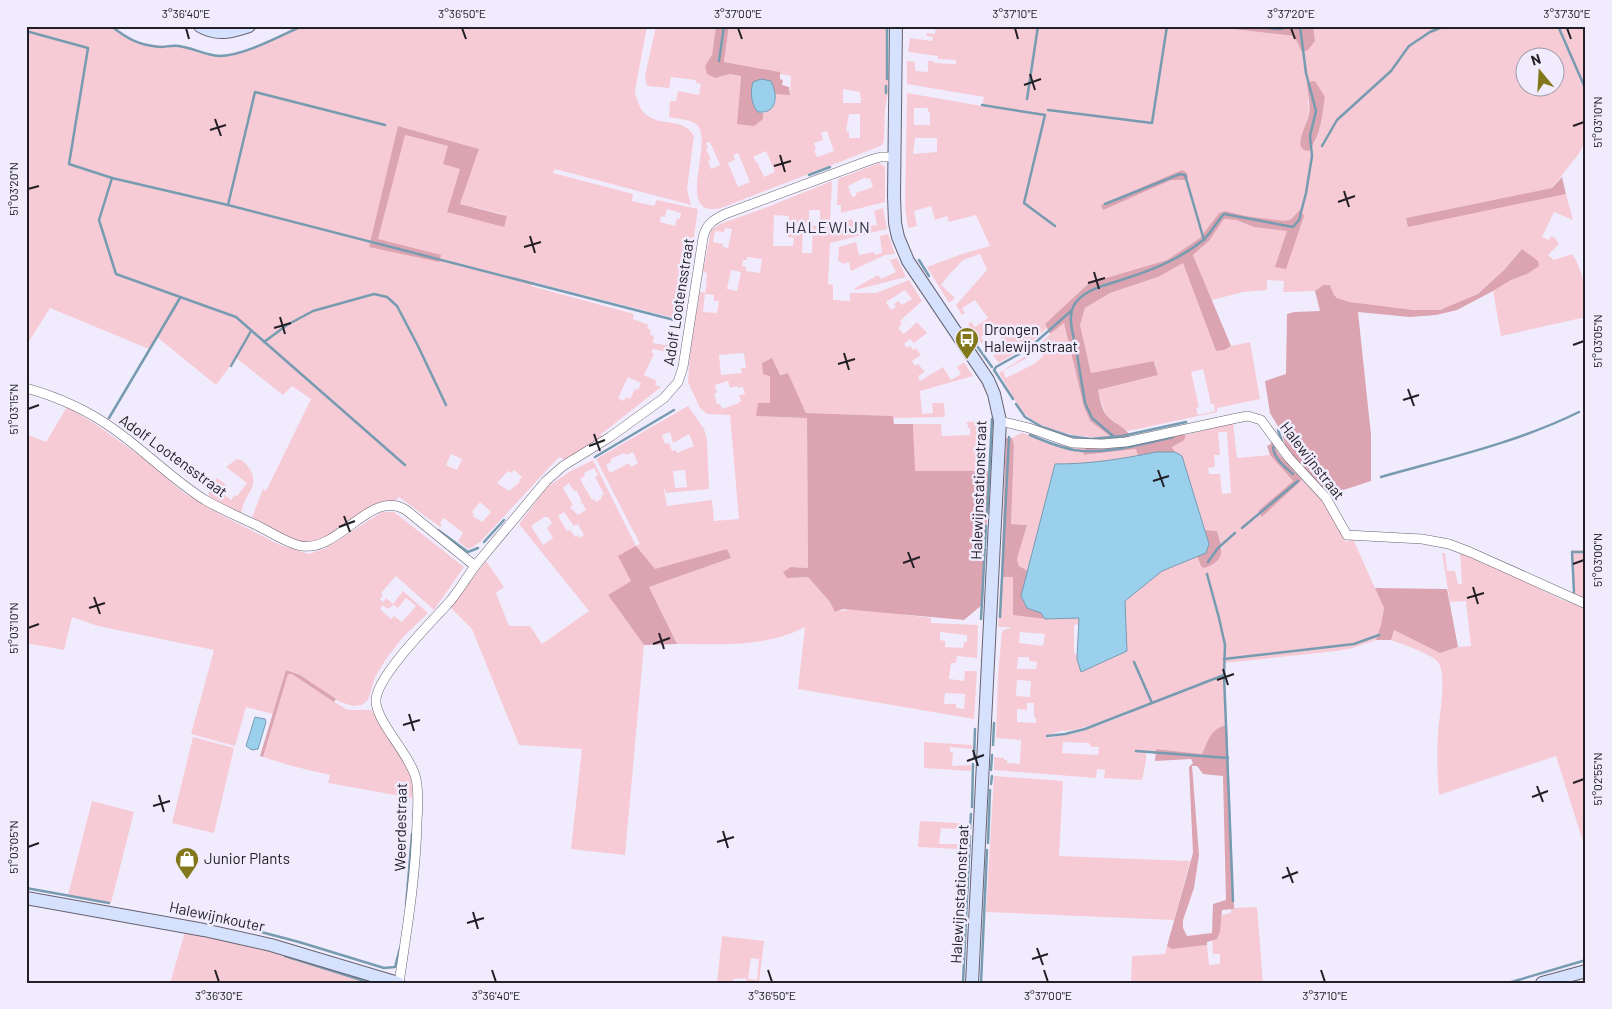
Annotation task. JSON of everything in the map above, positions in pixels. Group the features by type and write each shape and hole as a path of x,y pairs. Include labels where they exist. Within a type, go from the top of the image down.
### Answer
{"street":[{"path":"200,26 218,33 227,33 249,26"},
{"name":"Halewijnstationstraat","path":"896,26 895,223 902,248 915,273 988,380 994,394 1000,421 972,983"},
{"name":"Adolf Lootensstraat","path":"26,388 85,410 120,433 205,500 298,545 317,545 331,540 370,512 384,505 392,504 406,510 475,566 546,481 562,466 610,437 664,398 678,382 683,367 703,238 708,224 725,214 872,159 894,157"},
{"name":"Halewijnstraat","path":"1000,421 1029,428 1072,443 1102,444 1126,442 1248,416 1256,417 1267,426 1289,458 1326,498 1347,535 1422,538 1449,544 1586,604"},
{"name":"Weerdestraat","path":"398,983 411,906 417,834 418,789 412,767 379,712 376,699 383,682 396,663 452,598 475,566"},
{"name":"Halewijnkouter","path":"26,898 204,930 271,945 398,983"},
{"path":"1542,983 1586,971"}],"shaded area":[{"path":"26,26 110,26 126,37 138,42 153,45 186,46 197,52 213,56 229,56 252,48 300,26 647,26 635,91 639,105 653,119 680,125 688,129 694,136 687,189 691,205 555,169 553,173 633,194 632,201 654,206 657,200 698,209 682,320 533,282 531,286 634,314 633,319 649,325 647,327 651,331 650,335 654,336 653,343 671,346 670,353 653,349 651,352 654,354 644,375 657,381 655,385 661,387 600,435 604,437 565,460 559,457 481,541 468,549 458,541 463,533 444,518 440,523 442,525 440,527 399,497 396,500 379,504 318,541 309,542 292,539 251,520 263,489 266,491 311,399 292,386 283,395 236,358 216,385 157,337 149,349 50,308 26,346","holes":["398,126 479,149 460,204 507,215 447,212 460,169 448,146 404,135 378,239","667,209 681,213 680,219 677,218 675,226 660,222 661,216 665,217","628,377 641,383 638,390 635,389 630,399 626,397 624,401 618,398","451,454 462,459 457,470 446,465","514,470 522,477 519,480 520,482 509,491 497,483 508,471 511,473","480,502 491,512 482,522 473,516 472,512"]},
{"path":"656,26 716,26 712,56 705,66 715,78 730,74 741,76 737,124 763,119 763,113 769,111 776,102 775,94 790,94 791,76 780,74 780,72 724,62 729,26 888,26 888,92 885,109 884,141 882,145 721,208 707,208 700,202 697,192 701,148 701,135 698,126 689,121 669,117 670,101 676,101 678,91 699,95 701,84 696,83 696,80 671,77 669,88 647,86 645,76","holes":["843,89 860,92 861,103 843,103","849,114 860,114 860,138 849,138 849,132 846,131","827,131 834,151 817,157 814,143 823,140 821,133","710,142 720,165 711,169 708,161 711,160 706,149 708,148 706,143","766,151 775,172 764,177 753,157","738,153 750,182 738,187 728,163 735,160 733,155"]},
{"path":"716,26 729,26 724,62 780,72 780,79 783,80 782,85 789,87 790,95 775,94 771,82 765,80 752,86 753,104 758,112 763,113 763,119 754,126 737,124 741,76 730,74 715,78 707,74 705,66 712,55"},
{"path":"936,26 954,29 955,26 1207,26 1295,36 1298,46 1315,41 1313,26 1586,26 1586,138 1580,152 1552,188 1406,218 1408,226 1566,194 1573,220 1554,212 1542,237 1549,240 1551,236 1559,244 1548,255 1554,260 1572,254 1576,261 1584,284 1586,317 1501,336 1493,291 1511,280 1527,274 1522,249 1485,289 1471,298 1439,310 1403,309 1355,303 1336,297 1331,287 1323,285 1315,291 1283,292 1284,281 1267,280 1267,290 1243,292 1212,300 1193,255 1209,241 1224,219 1236,220 1254,227 1288,231 1276,267 1295,215 1290,220 1284,222 1225,211 1219,213 1200,238 1167,260 1089,283 1045,324 1047,328 1028,345 999,363 993,356 1007,346 994,328 981,337 984,342 981,343 968,324 971,322 975,327 988,318 975,300 962,308 965,313 962,315 956,305 987,270 980,254 963,260 941,285 955,298 949,303 927,267 990,246 976,215 949,222 947,216 935,220 931,206 914,211 917,226 908,228 905,207 907,93 982,106 984,97 907,84 907,61 915,62 915,71 928,72 928,61 956,64 956,60 938,59 938,56 908,52 910,38 932,41 933,37 926,36 927,33 935,34","holes":["1307,82 1325,97 1321,123 1315,143 1300,142 1309,114","914,108 928,108 928,112 930,112 930,125 914,125","915,138 937,138 937,152 913,154"]},
{"path":"1207,26 1313,26 1315,41 1308,50 1302,52 1294,36"},
{"path":"1315,81 1325,97 1319,132 1309,151 1304,150 1300,141 1309,110 1307,82"},
{"path":"398,126 479,149 460,204 507,216 504,227 447,212 460,169 443,164 448,146 405,135 378,239 441,255 439,262 369,247"},
{"path":"879,163 885,167 885,202 841,213 841,205 837,205 838,179","holes":["866,177 866,179 870,178 873,187 856,193 856,196 852,197 848,186"]},
{"path":"1182,170 1187,173 1188,177 1186,180 1171,180 1103,210 1101,205"},
{"path":"1562,177 1566,194 1408,227 1406,218 1552,188"},
{"path":"832,181 830,224 852,219 854,227 877,225 874,211 883,208 887,229 830,243 828,284 833,285 833,300 850,301 850,293 876,293 909,280 922,301 900,321 902,324 898,328 904,334 917,322 927,333 914,343 910,339 904,344 907,348 910,346 913,350 916,348 921,355 912,361 915,366 918,364 925,372 918,376 920,381 943,367 951,380 961,374 957,367 964,362 973,376 920,391 922,414 933,413 932,403 944,403 945,417 893,418 893,416 806,413 788,373 770,376 770,404 756,416 807,418 808,568 791,567 787,578 808,577 830,602 836,612 855,610 882,612 931,618 931,623 978,625 977,658 957,656 956,663 951,663 949,679 964,681 965,671 977,671 974,719 798,689 805,627 790,634 759,642 677,644 649,587 731,558 727,549 655,570 631,581 608,595 644,645 625,855 571,849 582,749 519,745 472,629 450,607 486,561 504,587 496,593 509,626 530,626 542,644 589,611 519,524 547,487 569,472 593,460 636,546 640,544 596,459 688,406 704,429 707,440 709,489 666,493 663,485 667,506 712,500 714,521 739,519 730,415 707,414 700,408 688,382 690,353 700,292 705,293 707,273 703,272 711,230 720,224","holes":["809,210 820,210 820,226 813,226 813,222 809,222","774,215 789,216 788,237 794,238 793,246 773,246","725,228 732,229 728,248 723,247 723,244 713,242 715,231 724,232","803,229 813,229 812,253 802,253","747,257 762,259 760,273 746,271 746,267 742,266 743,260 747,260","731,270 741,272 737,291 727,289","905,290 912,299 902,305 898,301 894,304 896,307 891,310 886,302","705,294 714,295 714,301 719,301 717,313 703,312","744,353 746,368 741,368 742,373 721,375 719,355","728,381 730,388 743,387 745,394 739,395 741,400 739,403 722,409 720,404 717,404 714,394 717,393 715,385","670,432 673,443 689,434 694,446 677,453 676,450 672,451 669,443 665,444 662,435","633,452 638,463 631,467 629,463 610,473 606,465 611,462 611,459 624,453 626,455","594,468 598,475 595,477 604,494 601,496 602,498 596,502 594,499 592,500 580,479 585,476 584,473","685,470 687,487 675,488 673,471","569,483 574,491 576,490 582,501 580,502 586,510 578,515 570,507 573,505 563,488","564,512 574,526 578,524 584,535 580,538 578,535 575,537 570,530 567,531 558,516","544,517 548,517 552,523 547,528 553,538 543,545 531,526","940,632 967,635 967,642 964,642 963,648 945,647 945,641 940,640","945,693 965,694 964,709 956,708 956,704 944,704"]},
{"path":"1300,210 1304,216 1286,269 1275,267 1287,231 1254,227 1236,220 1224,219 1209,241 1193,255 1231,346 1224,350 1216,351 1183,263 1158,277 1110,293 1085,308 1080,325 1091,373 1154,361 1158,375 1098,390 1106,415 1125,429 1131,439 1114,439 1090,421 1084,407 1064,323 1050,334 1045,324 1089,283 1167,260 1200,238 1219,213 1225,211 1284,221 1290,220"},
{"path":"888,234 895,254 885,255 851,271 849,262 842,264 838,261 839,247 856,242 859,255 874,252 875,255 882,253 880,236"},
{"path":"1522,249 1538,261 1539,266 1457,310 1436,315 1410,317 1358,312 1371,435 1371,481 1331,494 1325,493 1287,453 1282,433 1270,413 1265,381 1286,374 1287,314 1320,311 1315,291 1323,285 1330,285 1337,298 1349,302 1413,310 1440,310 1478,294 1504,270"},
{"path":"897,258 906,277 855,290 855,288 878,275 881,279 896,272 890,260"},
{"path":"1183,262 1216,351 1250,342 1260,399 1217,408 1217,412 1128,431 1106,416 1098,390 1158,375 1155,361 1091,373 1080,325 1085,308 1110,293 1158,277","holes":["1203,369 1211,404 1214,404 1215,411 1198,415 1196,408 1199,407 1191,372"]},
{"path":"1064,322 1084,407 1090,421 1114,439 1068,434 1046,427 1027,416 1016,402 999,373 1024,357","holes":["1037,349 1043,356 1034,364 1006,378 1003,371 1025,359"]},
{"path":"772,358 780,375 788,373 806,413 893,416 894,424 913,424 915,471 989,471 983,604 964,620 843,609 835,612 830,602 808,577 787,578 783,572 791,567 808,568 807,418 756,416 758,403 770,403 770,376 763,374 762,363"},
{"path":"67,407 94,423 144,459 184,493 223,516 280,545 309,554 326,548 382,512 394,512 464,567 434,610 396,576 381,593 383,595 380,599 383,602 386,598 393,604 403,591 428,613 403,637 386,659 375,677 368,700 362,705 353,706 340,702 300,675 286,670 273,714 246,707 235,746 191,734 214,650 98,626 72,617 64,650 26,643 26,434 46,442","holes":["406,598 416,606 402,622 394,616 391,619 380,609 383,605 387,609 394,605 398,608"]},
{"path":"983,421 980,435 988,435 986,471 914,471 913,424 941,424 942,436 970,435 970,428 967,428 966,422"},
{"path":"1233,423 1237,458 1270,455 1293,481 1258,511 1262,517 1302,480 1322,500 1346,542 1353,539 1384,608 1376,640 1337,651 1224,663 1227,725 1218,729 1202,754 1156,749 1156,754 1146,752 1142,780 1104,778 1105,770 1097,769 1096,778 994,770 994,757 1004,758 1004,760 1007,760 1007,763 1020,764 1021,740 996,738 998,675 1002,631 1012,627 998,627 1001,577 1013,576 1013,615 1045,619 1079,618 1079,624 1074,625 1074,653 1077,655 1081,672 1127,651 1125,601 1162,571 1197,556 1201,566 1223,549 1217,531 1205,530 1182,456 1175,452 1172,447 1183,441 1185,435","holes":["1218,432 1227,432 1231,493 1222,494 1220,474 1209,474 1208,468 1215,467 1214,455 1220,455","1020,632 1045,634 1043,646 1019,643","1018,657 1029,657 1029,661 1037,662 1036,669 1017,669","1017,680 1031,681 1030,697 1016,696","1027,703 1034,703 1036,723 1017,722 1017,709 1027,710","1130,713 1080,732 1048,738 1045,736 1061,731 1075,730","1063,742 1089,743 1091,747 1099,747 1098,755 1062,753"]},
{"path":"1021,433 1054,443 1086,448 1084,455 1136,449 1138,456 1089,464 1055,464 1028,571 1019,566 1017,559 1027,525 1011,524 1014,445 1012,438"},
{"path":"1181,434 1185,435 1185,438 1172,447 1175,452 1156,452 1138,456 1136,449 1083,455 1086,448"},
{"path":"1006,438 1012,438 1014,445 1011,524 1027,525 1017,559 1019,566 1028,571 1022,596 1027,608 1041,613 1045,619 1013,615 1013,577 1001,577"},
{"path":"1272,443 1302,480 1262,517 1258,511 1293,481 1270,455 1267,446"},
{"path":"237,459 243,461 249,468 253,481 241,515 209,496 210,488 217,478 226,485 221,492 231,500 235,495 237,496 247,483 226,467"},
{"path":"1205,530 1217,531 1221,543 1221,554 1216,562 1204,568 1201,566 1197,556 1206,553 1209,544"},
{"path":"636,546 655,569 727,549 731,558 649,587 677,644 644,645 608,595 631,581 618,556"},
{"path":"1571,550 1586,550 1586,599 1573,595"},
{"path":"1442,553 1445,553 1447,571 1455,571 1458,584 1462,584 1460,553 1560,599 1586,608 1586,851 1556,756 1439,795 1438,733 1442,695 1440,666 1437,661 1428,655 1391,640 1394,630 1440,653 1458,647 1471,646 1466,601 1450,602"},
{"path":"1375,588 1447,589 1458,647 1440,653 1394,630 1391,640 1376,640 1384,608"},
{"path":"286,670 300,675 336,699 334,702 292,674 288,674 263,757 260,756"},
{"path":"288,674 292,674 348,710 371,710 396,744 407,763 413,782 412,798 328,783 330,775 263,757"},
{"path":"1227,725 1234,909 1222,910 1220,932 1217,939 1207,942 1207,945 1172,949 1167,946 1193,853 1189,767 1193,763 1191,759 1155,761 1156,749 1202,754 1208,740 1217,729","holes":["1192,766 1197,766 1203,774 1223,776 1226,900 1213,904 1212,933 1187,936 1183,928 1183,920 1194,888 1199,855"]},
{"path":"193,737 234,748 214,833 172,823"},
{"path":"924,742 973,745 972,749 950,747 950,752 953,752 952,766 971,765 971,771 924,768"},
{"path":"994,776 1063,781 1059,856 1190,861 1174,920 986,912"},
{"path":"92,801 134,812 111,903 68,895"},
{"path":"920,821 959,823 959,829 941,828 939,844 957,844 957,849 918,847"},
{"path":"1257,907 1263,983 1131,983 1132,956 1165,954 1167,946 1172,949 1207,945 1209,965 1220,964 1220,954 1213,954 1212,941 1217,939 1222,915 1231,913 1231,908"},
{"path":"185,932 278,953 373,983 170,983"},
{"path":"722,936 764,941 759,983 746,983 746,978 733,979 733,983 717,983","holes":["751,958 759,959 757,980 748,979"]}],"water":[{"path":"761,79 771,81 775,92 773,107 765,112 758,112 752,98 753,82"},
{"path":"1156,452 1175,452 1182,456 1209,544 1206,553 1162,571 1125,601 1127,651 1081,672 1077,659 1079,618 1045,619 1041,613 1027,608 1021,596 1055,464 1106,461"},
{"path":"255,717 265,719 266,722 258,749 252,750 246,746"}],"waterway":[{"path":"111,26 128,38 145,45 160,47 179,46 219,56 239,53 302,26"},
{"path":"719,61 724,26"},
{"path":"887,26 887,79"},
{"path":"1027,99 1038,26"},
{"path":"1048,110 1152,123 1167,26"},
{"path":"1240,26 1281,29 1288,26"},
{"path":"1075,345 1071,316 1073,307 1081,297 1097,288 1149,270 1182,255 1205,238 1224,214 1293,227 1299,220 1312,156 1310,136 1316,111 1306,73 1300,26"},
{"path":"1322,146 1337,120 1391,71 1409,46 1430,32 1445,26"},
{"path":"1558,26 1586,90"},
{"path":"26,31 88,48 69,164 112,178 99,220 116,274 236,317 405,465"},
{"path":"886,86 886,93"},
{"path":"228,205 255,92 385,125"},
{"path":"982,105 1045,115 1024,203 1055,226"},
{"path":"809,175 830,167"},
{"path":"1105,204 1180,174 1185,175 1204,240"},
{"path":"112,178 228,205 682,322"},
{"path":"919,260 929,276"},
{"path":"264,342 287,325 313,311 374,294 387,297 397,306 446,405"},
{"path":"109,418 180,298"},
{"path":"1013,399 994,370 996,367 1028,349 1071,311"},
{"path":"231,366 251,331"},
{"path":"969,335 992,367"},
{"path":"1077,354 1085,403 1092,418 1113,436"},
{"path":"1016,404 1025,417 1042,427 1069,436 1091,439 1122,436 1186,422"},
{"path":"595,457 674,410"},
{"path":"1381,477 1531,433 1579,412"},
{"path":"987,518 992,419"},
{"path":"1278,430 1282,441 1280,442"},
{"path":"1030,435 1062,447 1086,451 1124,448 1173,437"},
{"path":"1000,617 1009,437"},
{"path":"1273,447 1283,466 1293,474"},
{"path":"1242,528 1298,481"},
{"path":"484,542 504,520"},
{"path":"981,619 986,526"},
{"path":"438,530 468,552 478,548"},
{"path":"1208,562 1218,548 1235,533"},
{"path":"1574,592 1572,552 1586,552"},
{"path":"1207,574 1225,645 1224,675 1233,901"},
{"path":"1224,659 1354,644 1379,635"},
{"path":"1134,662 1152,703"},
{"path":"1047,736 1085,729 1224,675"},
{"path":"993,745 994,723"},
{"path":"974,758 975,729"},
{"path":"1136,751 1228,758"},
{"path":"991,770 992,755"},
{"path":"972,807 973,764"},
{"path":"991,784 992,776"},
{"path":"988,843 990,790"},
{"path":"970,828 971,814"},
{"path":"406,906 412,834"},
{"path":"963,983 970,836"},
{"path":"981,983 987,850"},
{"path":"26,888 109,903"},
{"path":"231,924 384,968 395,967 400,948"},
{"path":"285,956 371,983"},
{"path":"1508,983 1586,960"}],"place":[{"name":"Drongen Halewijnstraat","path":"967,360"},
{"name":"Junior Plants","path":"187,880"}],"district":[{"name":"HALEWIJN","path":"828,227"}]}
